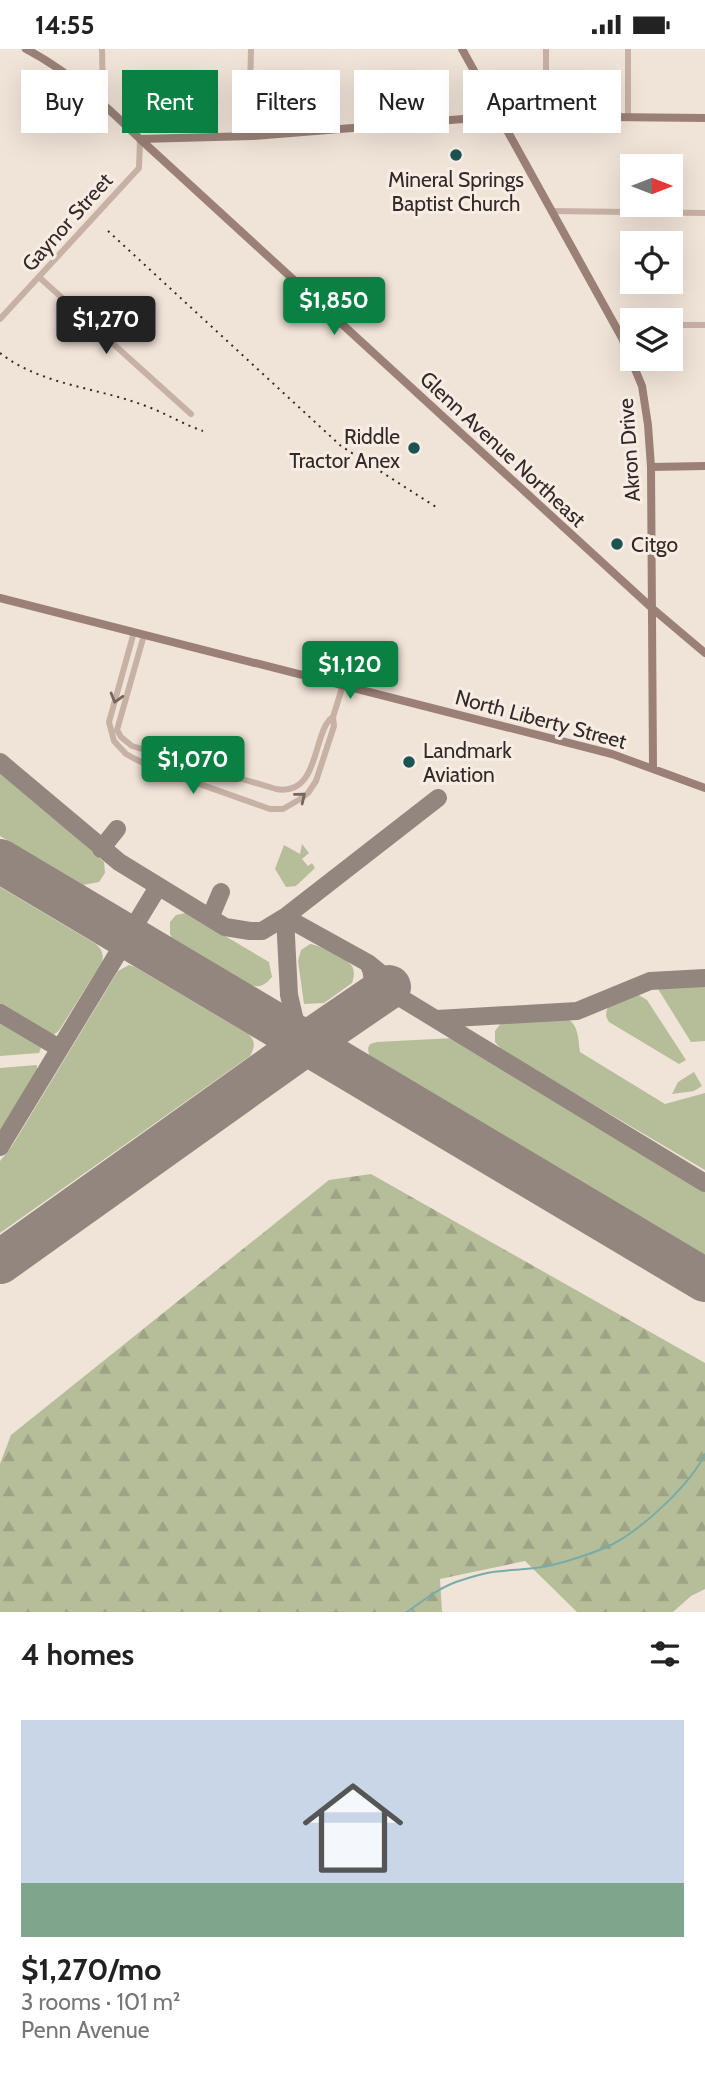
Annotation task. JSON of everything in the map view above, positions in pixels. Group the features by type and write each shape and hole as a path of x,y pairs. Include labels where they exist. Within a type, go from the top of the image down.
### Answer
{"street":[{"name":"Glenn Avenue Northeast","path":"26,49 61,70"},
{"path":"102,49 102,70"},
{"path":"249,136 251,49"},
{"name":"Akron Drive","path":"462,49 474,70"},
{"path":"546,49 546,70"},
{"path":"628,49 628,117"},
{"name":"Glenn Avenue Northeast","path":"108,107 653,609 705,653"},
{"path":"621,117 705,118"},
{"path":"140,139 249,136 463,119"},
{"name":"Akron Drive","path":"509,133 620,334"},
{"name":"Gaynor Street","path":"0,319 139,168 140,139"},
{"path":"552,211 705,213"},
{"path":"40,278 191,414"},
{"path":"683,325 705,325"},
{"name":"Akron Drive","path":"636,371 642,386 651,467 653,768"},
{"path":"651,467 705,466"},
{"name":"North Liberty Street","path":"0,598 612,754 705,788"},
{"path":"134,632 110,719 114,741 126,754 154,768 270,809 282,809 302,798 316,781 334,726 333,717 343,685"},
{"path":"144,635 117,730 132,746 281,790 293,788 303,780 316,755 328,720 333,717"},
{"path":"124,668 133,670"},
{"path":"110,719 118,721"}],"green space":[{"path":"0,770 104,862 105,873 99,882 83,885 0,836"},
{"path":"302,844 309,853 302,859 308,866 312,863 315,868 296,886 286,887 275,869 284,845 300,854"},
{"path":"0,887 96,944 102,952 102,962 60,1029 51,1035 0,1007"},
{"path":"186,913 269,962 272,977 263,985 251,985 172,938 170,922 176,915"},
{"path":"310,944 339,956 354,970 352,983 324,1003 304,1004 298,961 301,950"},
{"path":"129,965 248,1034 253,1042 252,1053 0,1233 0,1161 12,1146 118,971"},
{"path":"705,983 705,1041 691,1042 658,989 659,986"},
{"path":"637,994 647,1000 686,1060 679,1064 609,1022 606,1012 611,1003"},
{"path":"562,1016 575,1026 580,1052 665,1104 705,1093 705,1170 503,1051 495,1042 495,1031 502,1022"},
{"path":"0,1019 37,1041 41,1048 39,1053 0,1056"},
{"path":"454,1038 705,1188 705,1255 369,1055 370,1044 377,1042"},
{"path":"37,1065 37,1070 0,1130 0,1068"},
{"path":"694,1072 702,1086 694,1091 672,1094 678,1082"},
{"path":"371,1174 705,1363 705,1589 691,1596 673,1612 577,1612 525,1561 440,1579 442,1612 0,1612 0,1464 11,1435 329,1180"}],"waterway":[{"path":"407,1612 440,1590 462,1580 489,1573 552,1565 613,1544 638,1528 665,1505 689,1479 705,1454"}],"taxiway":[{"path":"0,762 119,862 225,927 262,931 285,917 368,963 379,972 396,995 705,1183"},
{"path":"307,1043 296,1025 289,995 285,917 438,798"},
{"path":"101,849 117,829"},
{"path":"0,1147 158,887"},
{"path":"210,918 221,892"},
{"path":"363,1005 372,984 368,963"},
{"path":"437,1019 577,1011 650,981 705,978"},
{"path":"0,1013 59,1048"},
{"path":"264,1075 286,1040 290,1016"}],"runway":[{"path":"0,861 705,1280"},
{"path":"0,1262 389,987"}],"railway":[{"path":"108,231 341,446 436,507"},
{"path":"0,353 16,364 51,379 143,405 203,431"}],"place":[{"name":"Mineral Springs Baptist Church","path":"456,155"},
{"name":"Riddle Tractor Anex","path":"414,448"},
{"name":"Citgo","path":"617,544"},
{"name":"Landmark Aviation","path":"409,762"}]}
